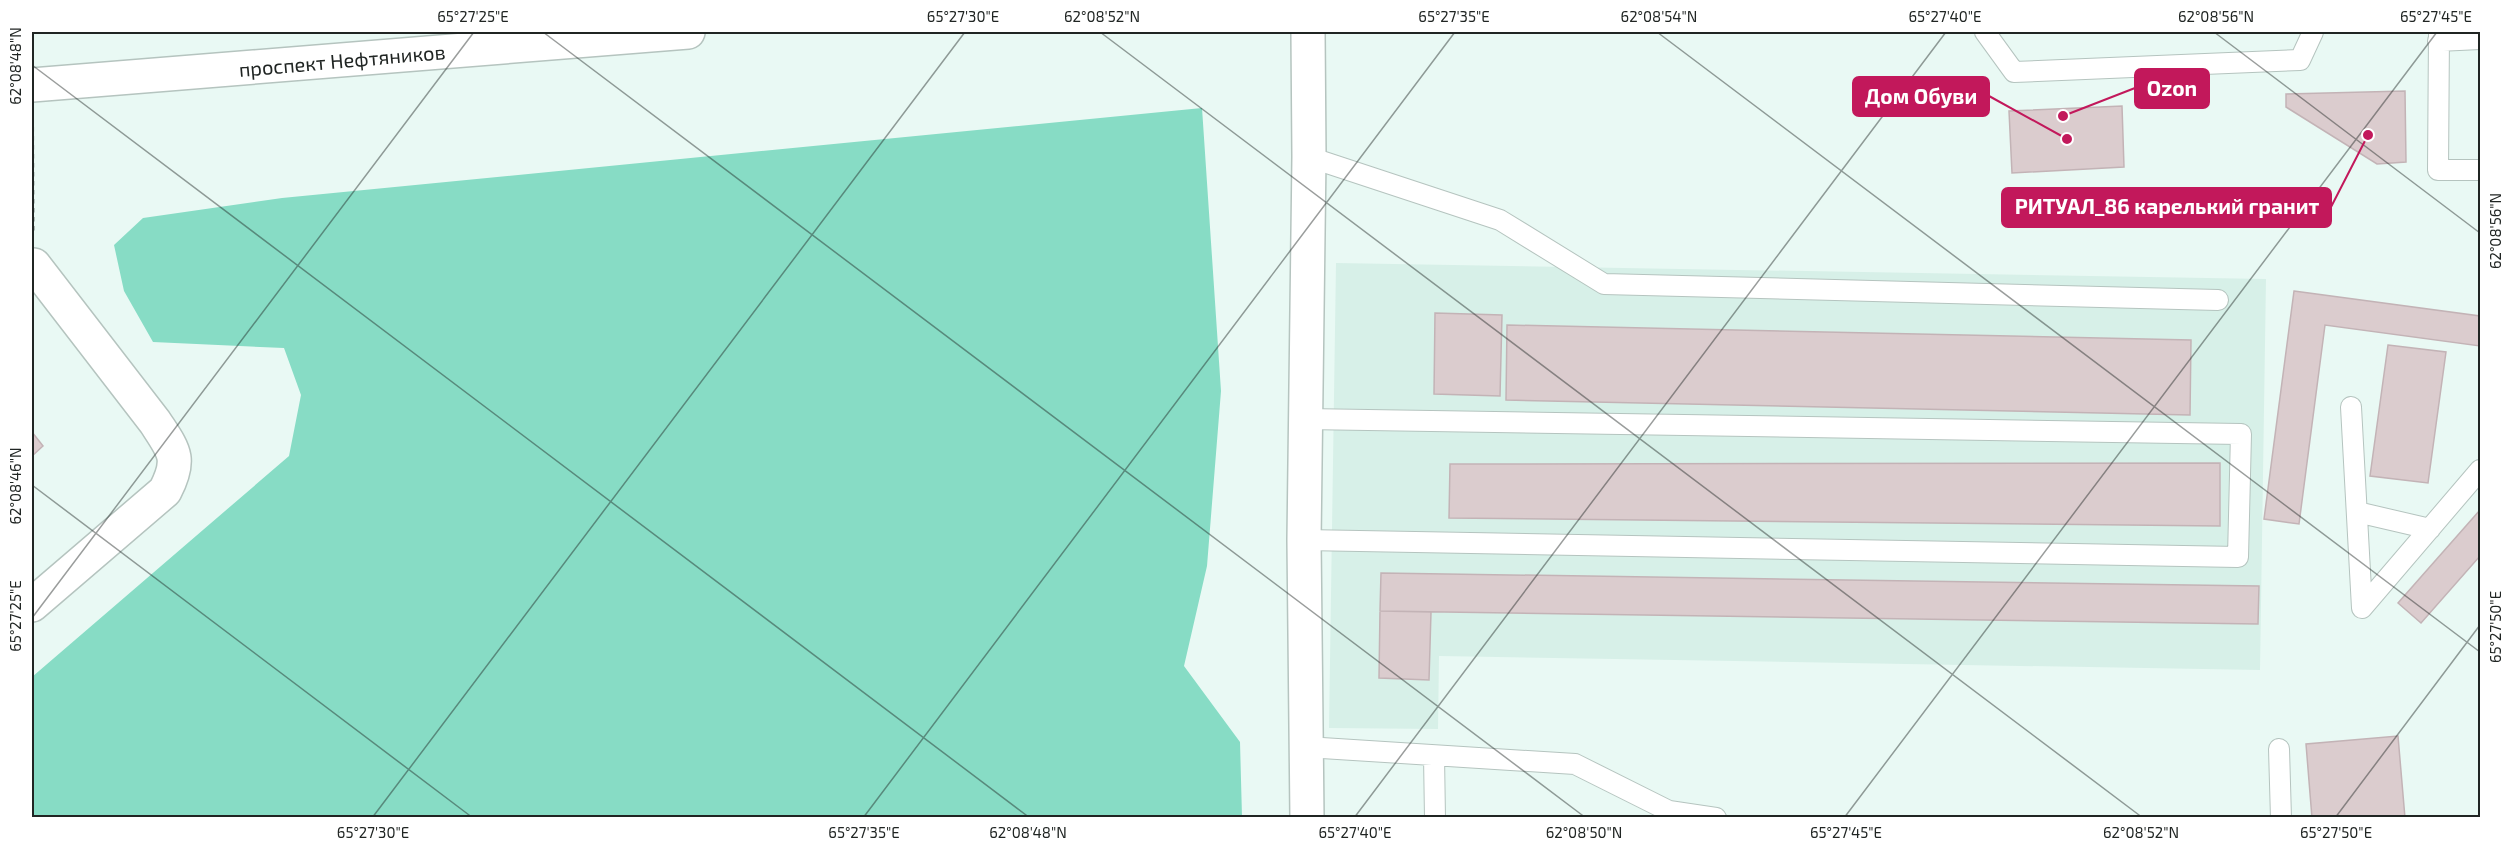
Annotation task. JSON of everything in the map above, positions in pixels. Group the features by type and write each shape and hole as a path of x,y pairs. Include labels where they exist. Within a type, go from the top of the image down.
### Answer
{"street":[{"name":"проспект Нефтяников","path":"32,86 688,32"},
{"path":"1307,818 1304,540 1309,157 1308,32"},
{"path":"32,605 165,491 175,471 172,449 155,422 34,265"}],"lane":[{"path":"1986,32 2014,72 2301,60 2313,32"},
{"path":"2481,39 2438,36 2438,170 2481,170"},
{"path":"1309,157 1500,220 1604,284 2218,300"},
{"path":"2351,407 2362,608 2481,470"},
{"path":"1304,540 2238,557 2241,434 1305,419"},
{"path":"2357,512 2430,529"},
{"path":"1306,747 1575,764 1669,811 1716,818"},
{"path":"2279,749 2281,818"},
{"path":"1434,756 1435,818"}],"path":[{"path":"32,86 34,265"}],"shaded area":[{"path":"1336,263 2266,279 2260,670 1439,656 1438,729 1329,728"}],"green space":[{"path":"1202,108 1221,391 1207,566 1184,666 1240,742 1242,817 32,817 32,677 289,456 301,395 284,348 153,342 124,291 114,245 143,218 282,198"}],"building":[{"path":"2405,91 2406,162 2377,164 2286,107 2286,94"},
{"path":"2122,106 2124,167 2012,173 2009,111"},
{"path":"2294,291 2480,316 2480,346 2325,325 2299,524 2264,519"},
{"path":"1435,313 1502,315 1500,396 1434,394"},
{"path":"1507,325 2191,340 2190,415 1506,400"},
{"path":"2388,345 2446,352 2428,483 2370,476"},
{"path":"32,432 43,446 32,456"},
{"path":"2220,463 2220,526 1449,518 1450,464"},
{"path":"2480,510 2480,556 2421,623 2398,603"},
{"path":"1381,573 2259,586 2258,624 1380,611"},
{"path":"1380,611 1431,612 1429,680 1379,678"},
{"path":"2398,736 2405,818 2312,818 2306,744"}],"place":[{"name":"Ozon","path":"2063,116"},
{"name":"РИТУАЛ_86 карелький гранит","path":"2368,135"},
{"name":"Дом Обуви","path":"2067,139"}]}
